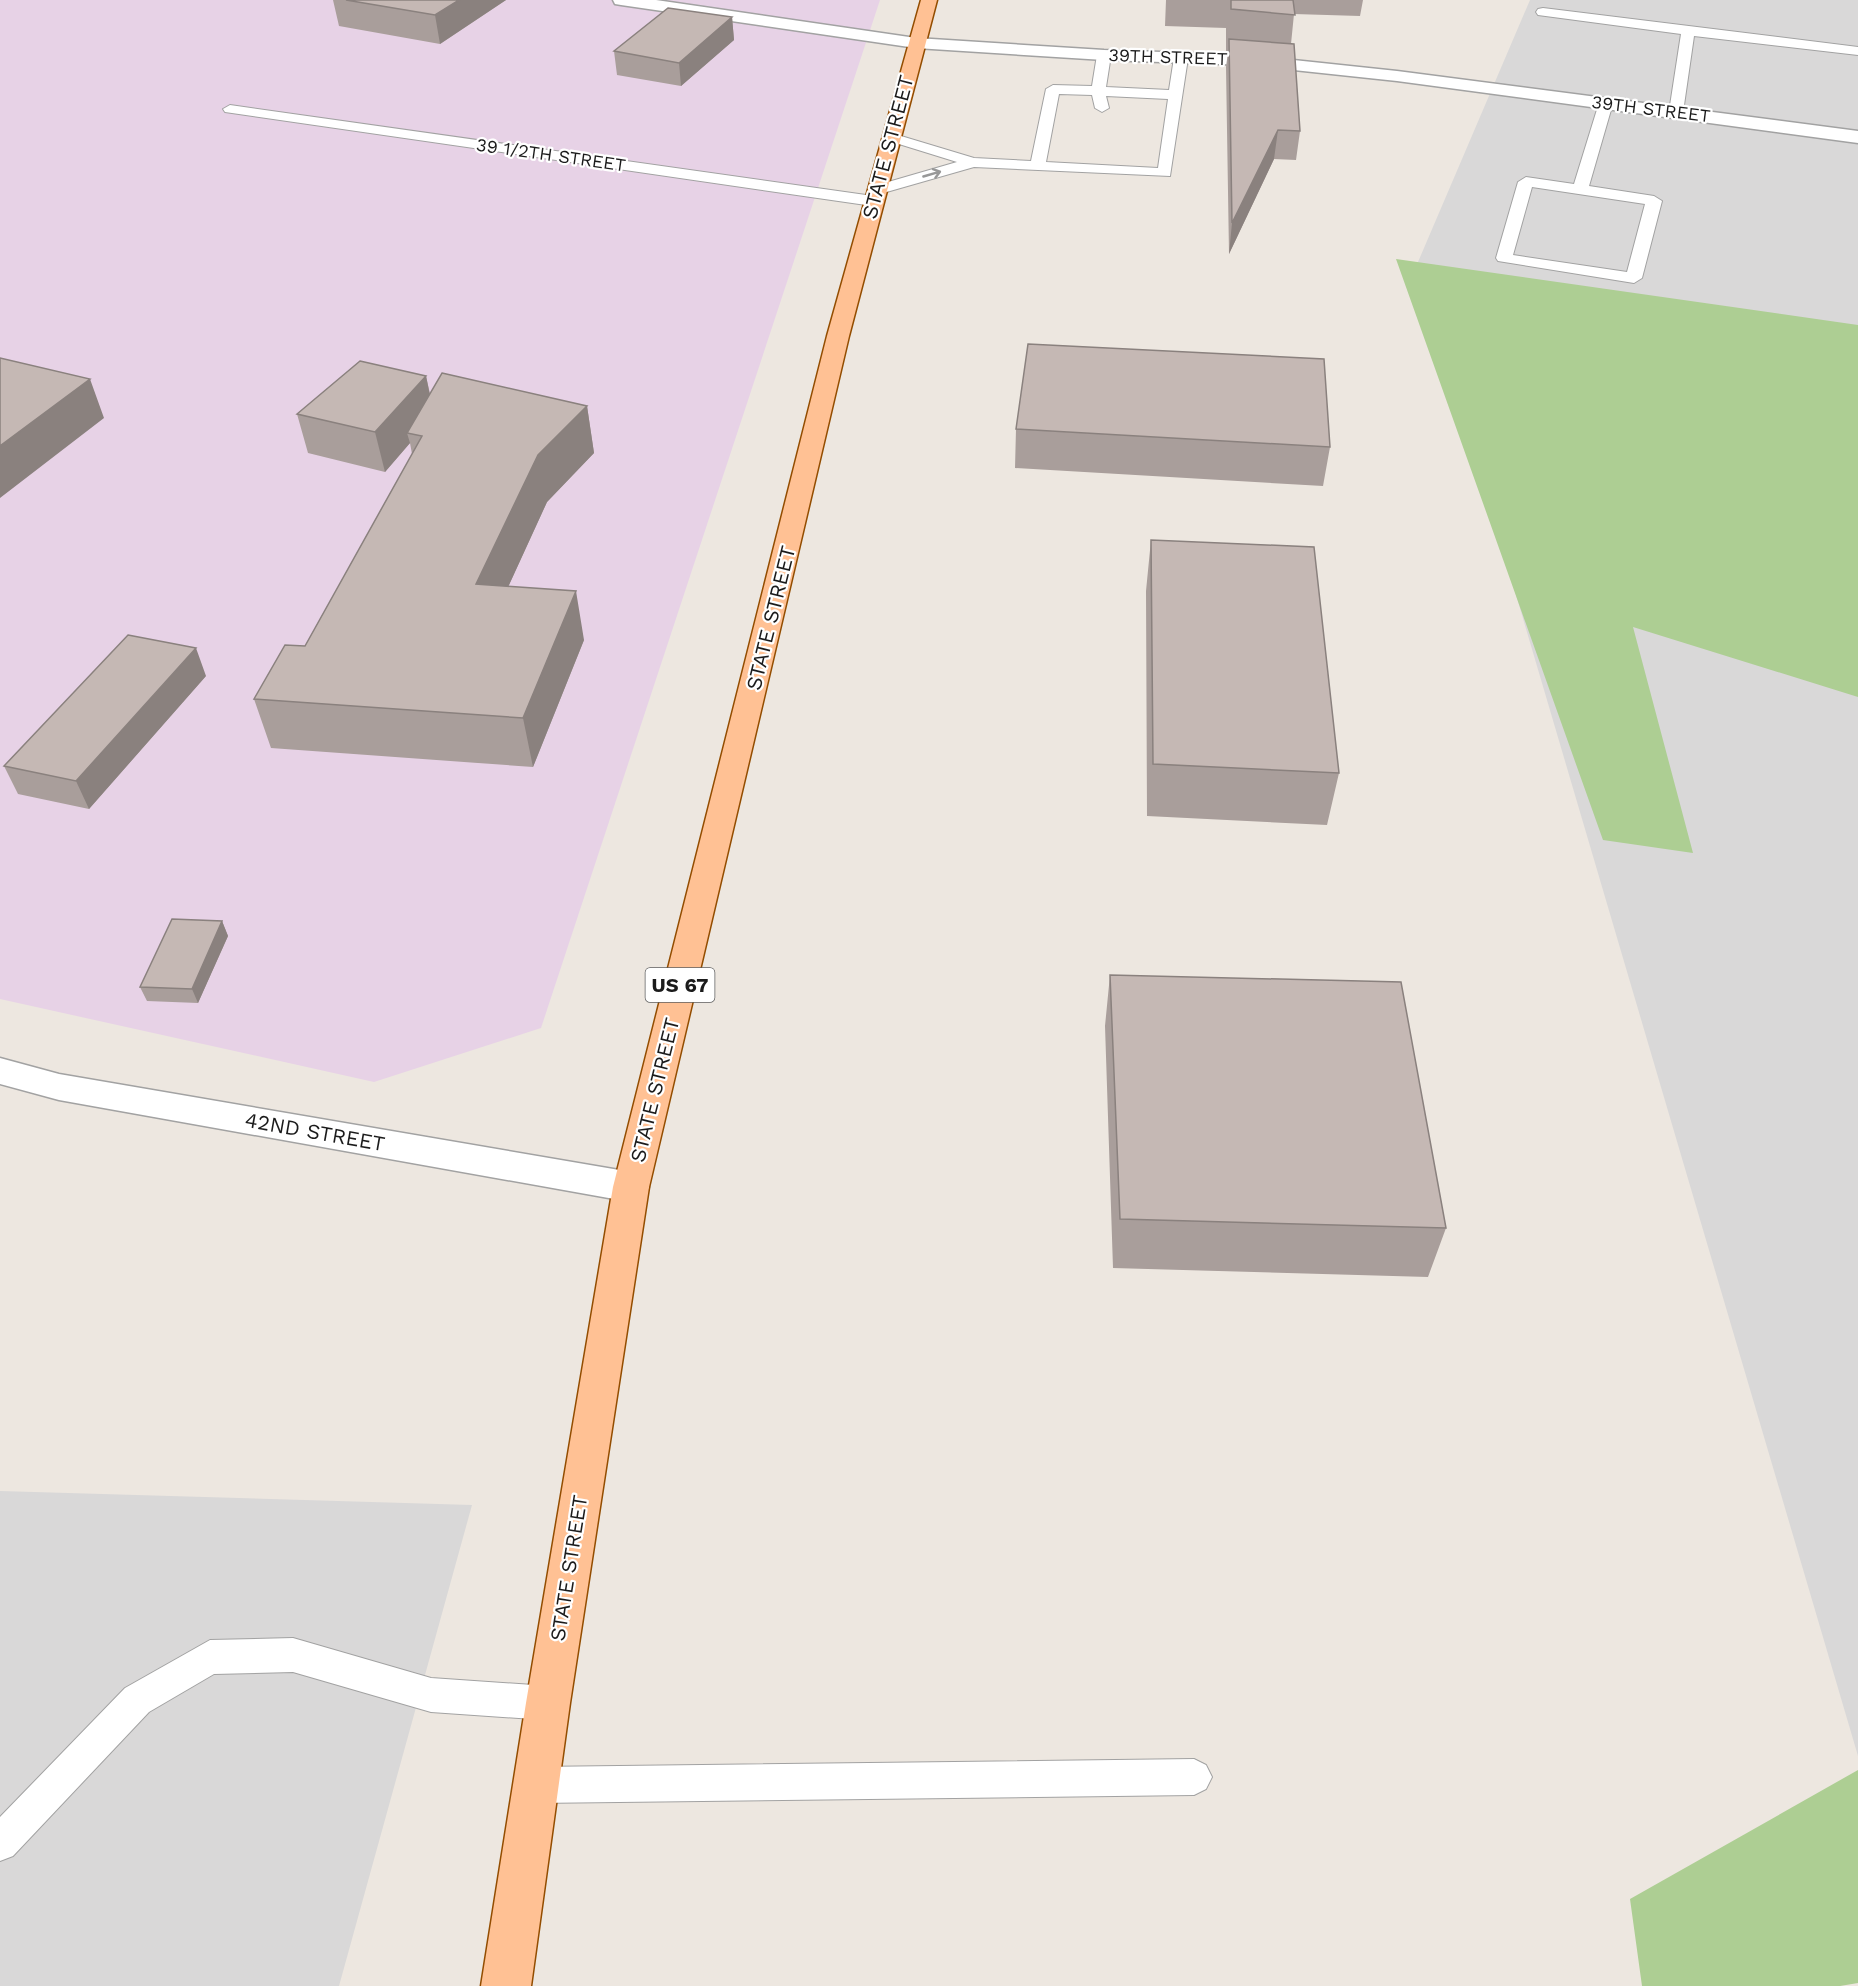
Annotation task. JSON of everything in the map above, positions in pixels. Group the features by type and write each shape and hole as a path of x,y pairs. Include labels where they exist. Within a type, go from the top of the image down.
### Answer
{"main road":[{"name":"STATE STREET","path":"506,1986 548,1703 631,1187 874,196 929,0"}],"street":[{"name":"39TH STREET","path":"621,0 916,43 1104,55 1246,60 1397,76 1858,137"},
{"name":"42ND STREET","path":"0,1071 59,1087 631,1187"}],"lane":[{"path":"1543,12 1858,51"},
{"path":"1676,112 1688,31"},
{"path":"1102,108 1098,91 1104,55"},
{"path":"891,136 973,162 1165,173 1181,58"},
{"path":"1038,166 1053,89 1176,95"},
{"path":"1580,189 1606,103"},
{"name":"39 1/2TH STREET","path":"230,109 874,196"},
{"path":"1093,169 1095,152"},
{"path":"874,196 973,162"},
{"path":"1526,182 1580,189 1654,201 1634,278 1504,258 1526,182"},
{"path":"0,1843 137,1700 210,1657 293,1655 431,1695 548,1703"},
{"path":"536,1785 1194,1777"}],"shaded area":[{"path":"0,0 880,0 541,1028 374,1082 0,999"},
{"path":"1530,0 1858,0 1858,1756 1418,262"},
{"path":"0,1491 472,1505 339,1986 0,1986"}],"green space":[{"path":"1396,259 1858,325 1858,697 1633,627 1693,853 1603,840"},
{"path":"1858,1770 1858,1983 1840,1986 1642,1986 1630,1899"}],"building":[{"path":"346,0 459,0 435,15"},
{"path":"1231,0 1293,0 1295,15 1231,9"},
{"path":"668,8 732,17 679,63 614,51"},
{"path":"1229,39 1294,44 1300,131 1278,130 1232,223"},
{"path":"1028,344 1324,359 1330,447 1016,429"},
{"path":"0,358 90,379 0,446"},
{"path":"360,361 426,376 375,432 297,414"},
{"path":"442,373 587,406 538,455 476,584 576,591 523,718 254,699 285,645 305,646 422,436 407,433"},
{"path":"1151,540 1314,547 1339,773 1153,764"},
{"path":"128,635 196,648 76,781 4,766"},
{"path":"172,919 222,921 192,989 140,987"},
{"path":"1110,975 1401,982 1446,1228 1120,1219"}]}
